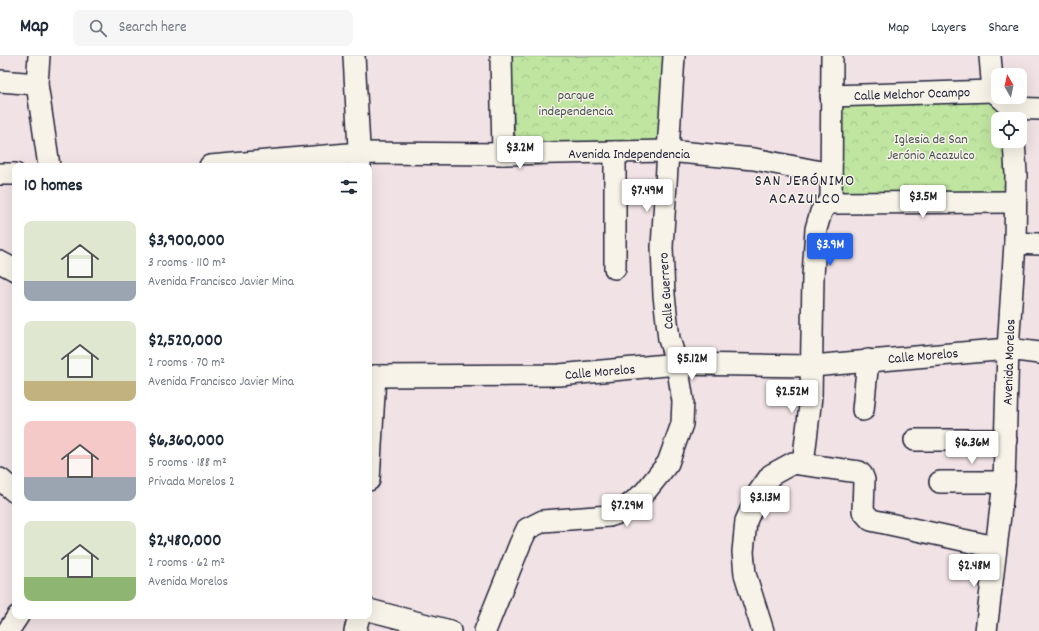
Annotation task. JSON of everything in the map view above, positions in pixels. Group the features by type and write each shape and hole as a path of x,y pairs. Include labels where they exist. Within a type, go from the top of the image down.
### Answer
{"street":[{"path":"39,56 37,84 49,163"},
{"path":"354,56 360,159"},
{"path":"501,56 503,154"},
{"name":"Calle Guerrero","path":"485,631 527,529 543,521 608,516 621,512 645,492 668,463 682,424 683,401 677,364 669,339 664,295 662,247 674,56"},
{"path":"831,203 832,56"},
{"path":"990,56 993,68"},
{"path":"0,81 37,84"},
{"name":"Calle Melchor Ocampo","path":"831,94 991,101"},
{"name":"Calle Melchor Ocampo","path":"1012,104 1039,110"},
{"name":"Avenida Morelos","path":"986,631 1004,482 1008,349 1015,244 1016,202 1014,148"},
{"name":"Avenida Independencia","path":"274,163 503,154 668,151 781,163 831,174"},
{"path":"615,152 615,268"},
{"path":"0,174 12,174"},
{"path":"803,464 811,397 813,276 816,229 821,212 826,204 1016,202"},
{"path":"1015,244 1039,244"},
{"path":"0,262 12,268"},
{"name":"Calle Morelos","path":"372,374 558,376 677,364 812,366 1008,349 1039,353"},
{"path":"863,410 868,360"},
{"path":"915,440 1006,440"},
{"path":"763,631 746,574 743,552 746,521 759,492 770,475 793,464 855,471 862,475 863,511 871,520 995,547"},
{"path":"0,479 12,489"},
{"path":"940,482 1004,482"},
{"path":"372,611 450,631"},
{"path":"8,631 16,619"},
{"path":"355,631 358,619"}],"green space":[{"name":"parque independencia","path":"511,56 668,56 666,146 547,149 515,137"},
{"name":"Iglesia de San Jerónio Acazulco","path":"990,97 991,104 996,104 1003,112 991,112 991,148 1009,148 1014,192 837,199 832,99"}],"district":[{"name":"SAN JERÓNIMO ACAZULCO","path":"805,188"}]}
